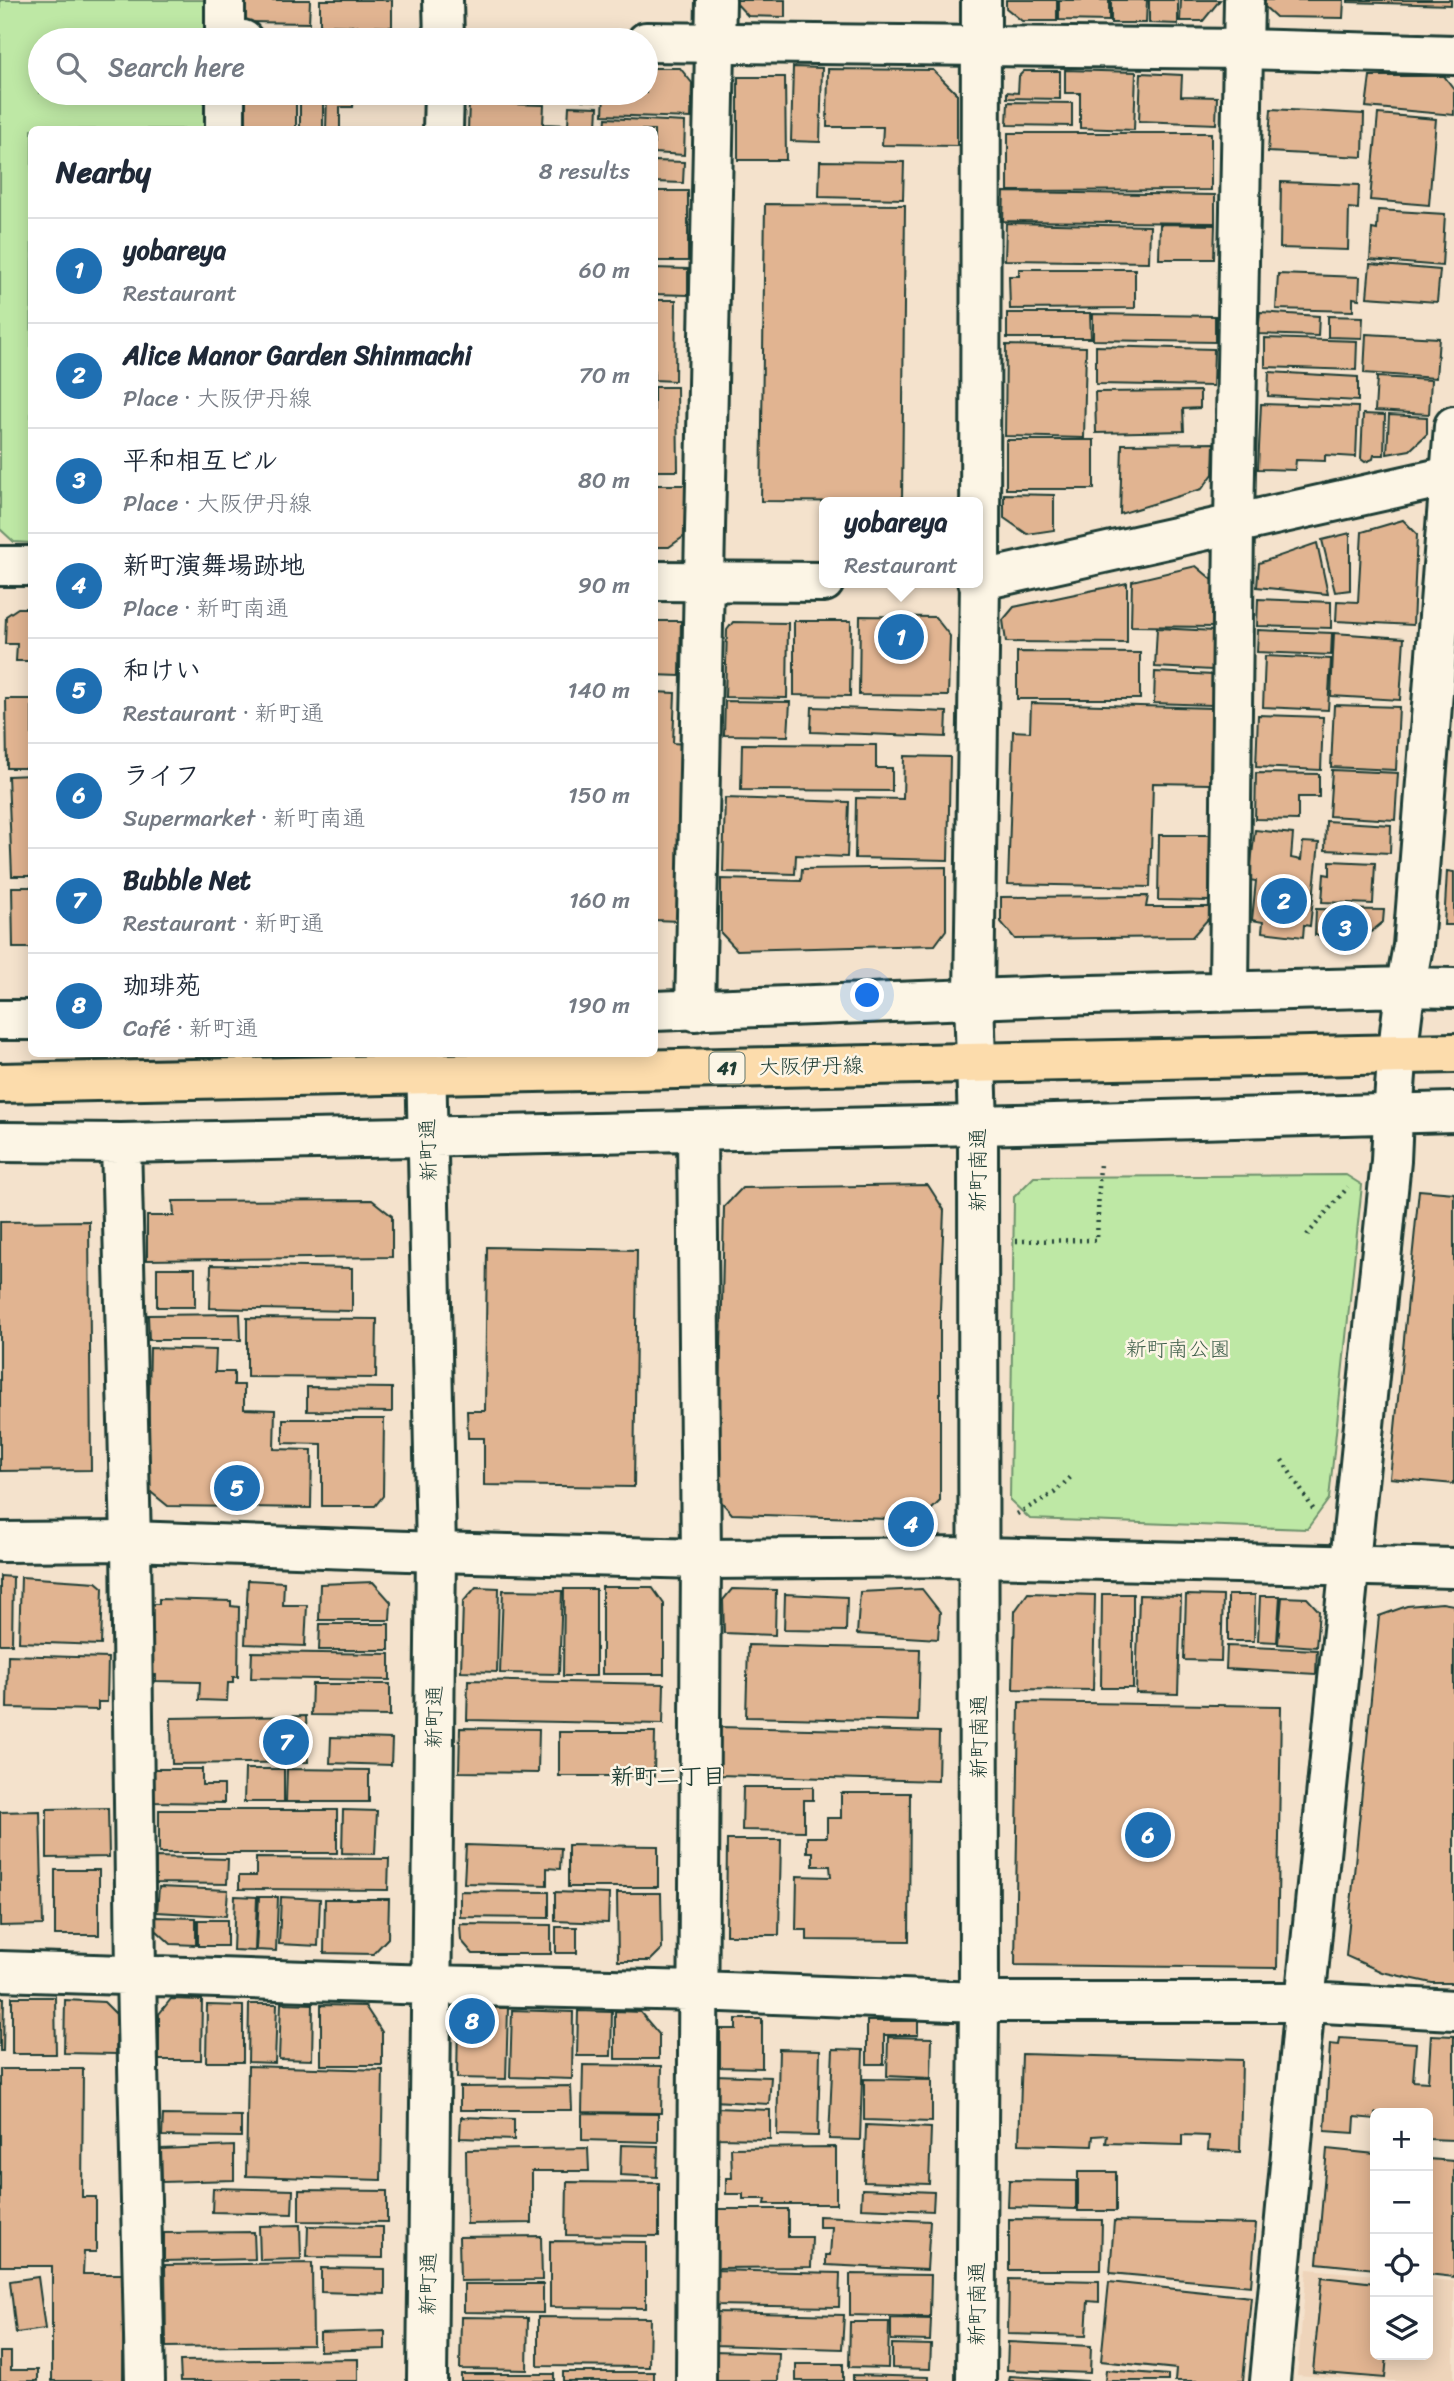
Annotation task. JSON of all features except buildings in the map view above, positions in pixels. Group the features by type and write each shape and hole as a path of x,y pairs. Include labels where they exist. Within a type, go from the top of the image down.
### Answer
{"main road":[{"name":"大阪伊丹線","path":"0,1083 426,1064 977,1094 1399,1053 1454,1053"}],"street":[{"path":"225,0 225,28"},
{"path":"443,0 444,28"},
{"path":"695,1011 716,0"},
{"name":"新町南通","path":"979,497 981,0"},
{"path":"1229,990 1244,0"},
{"path":"658,42 1242,49 1454,55"},
{"path":"225,105 225,126"},
{"path":"443,126 444,105"},
{"path":"1270,2381 1305,2003 1390,1174 1405,987 1413,946 1454,426"},
{"path":"983,580 1451,475"},
{"path":"0,566 28,566"},
{"path":"658,581 819,582"},
{"name":"新町南通","path":"976,2381 979,2002 977,1094 974,998 979,588"},
{"path":"658,1011 1229,990 1454,988"},
{"path":"0,1020 28,1020"},
{"name":"新町通","path":"426,1064 436,1552 427,2381"},
{"path":"0,1142 121,1143 697,1131 977,1094 1393,1113 1454,1112"},
{"path":"696,2381 701,1559 697,1131"},
{"path":"121,1143 131,1541 136,1975 145,2381"},
{"path":"0,1542 131,1541 701,1559 978,1557 1454,1568"},
{"path":"0,1971 699,1991 979,2002 1305,2003 1454,2010"}],"path":[{"path":"1007,1241 1097,1240 1100,1160"},
{"path":"1307,1235 1354,1179"},
{"path":"1282,1460 1322,1521"},
{"path":"1017,1514 1054,1493 1073,1475"}],"shaded area":[{"path":"1307,2269 1370,2275 1370,2360 1433,2360 1433,2279 1454,2281 1454,2381 1378,2381 1297,2375"}],"green space":[{"path":"0,0 213,0 213,28 28,28 28,105 214,105 214,126 28,126 28,543 14,542 0,529"},
{"name":"新町南公園","path":"1346,1175 1362,1185 1329,1499 1307,1529 1030,1519 1010,1500 1014,1197 1034,1177"}],"place":[{"name":"yobareya","path":"901,637"},
{"name":"Alice Manor Garden Shinmachi","path":"1284,901"},
{"name":"平和相互ビル","path":"1345,928"},
{"name":"和けい","path":"237,1488"},
{"name":"新町演舞場跡地","path":"911,1524"},
{"name":"Bubble Net","path":"286,1742"},
{"name":"ライフ","path":"1148,1835"},
{"name":"珈琲苑","path":"472,2021"}],"district":[{"name":"新町二丁目","path":"668,1776"}]}
